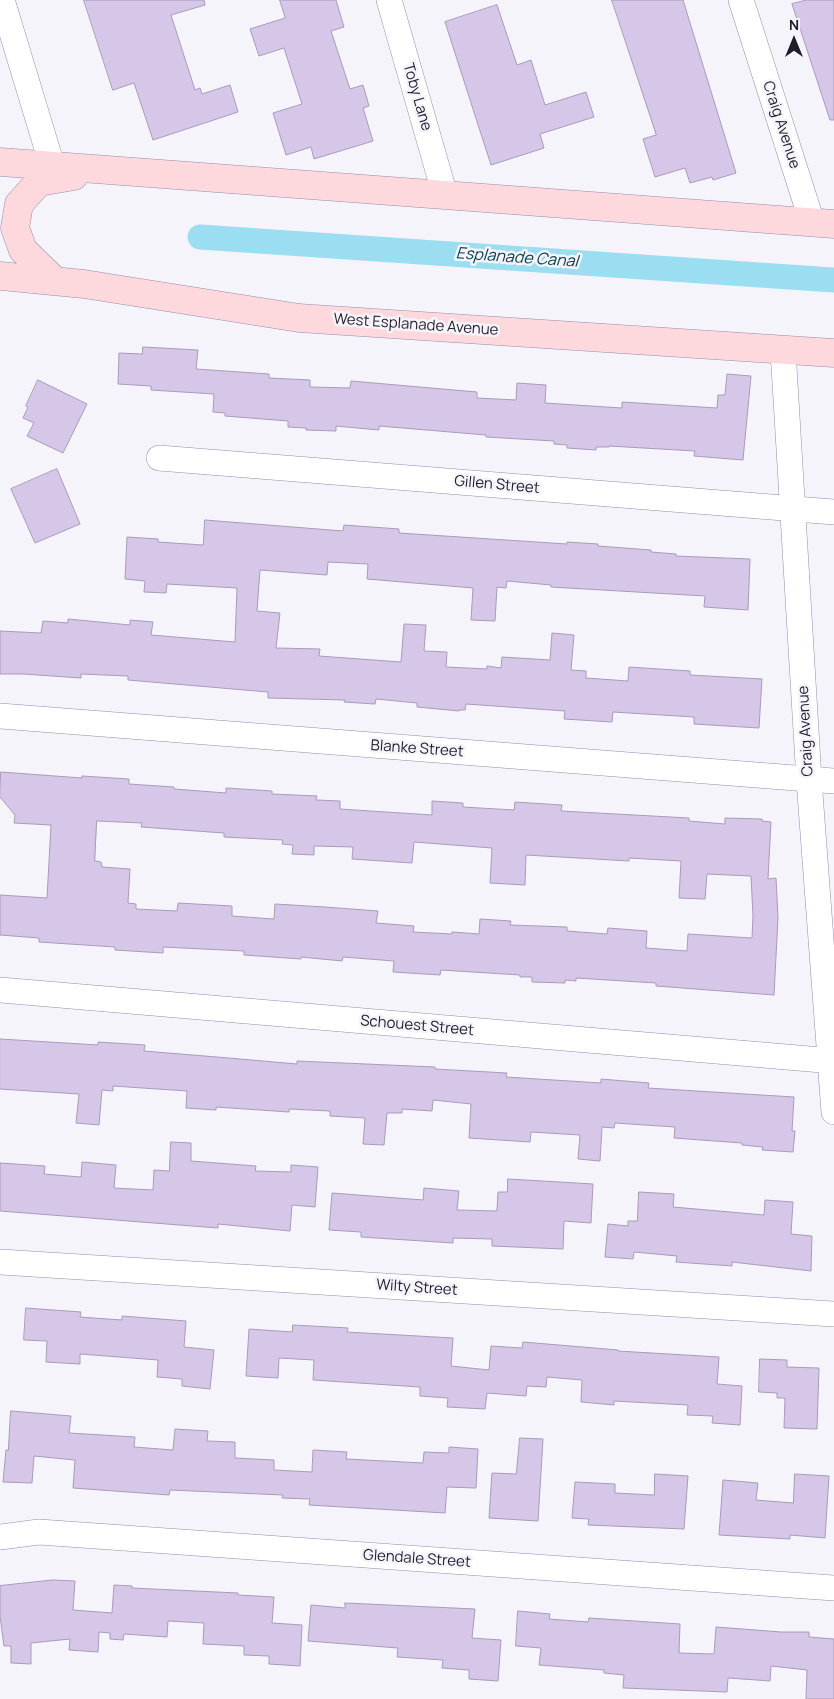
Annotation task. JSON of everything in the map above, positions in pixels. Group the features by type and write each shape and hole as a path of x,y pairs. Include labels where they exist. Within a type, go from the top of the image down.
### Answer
{"main road":[{"path":"0,162 823,223"},
{"path":"55,281 23,250 15,228 19,204 39,182 112,169"},
{"name":"West Esplanade Avenue","path":"0,276 84,284 300,318 834,353"}],"street":[{"path":"2,0 52,165"},
{"name":"Toby Lane","path":"389,0 445,195"},
{"name":"Craig Avenue","path":"741,0 823,223"},
{"name":"Craig Avenue","path":"783,350 809,780 832,1061 834,1112"},
{"name":"Gillen Street","path":"159,458 834,512"},
{"name":"Blanke Street","path":"0,716 834,781"},
{"name":"Schouest Street","path":"0,990 832,1061"},
{"name":"Wilty Street","path":"0,1262 834,1314"},
{"name":"Glendale Street","path":"0,1537 39,1532 834,1588"}],"building":[{"path":"84,0 204,0 205,5 171,15 195,90 200,88 202,94 230,85 238,112 153,140 134,83 113,90"},
{"path":"280,0 336,0 344,27 331,31 350,89 363,85 369,106 363,108 373,141 314,159 311,147 286,155 273,113 302,104 284,48 259,56 250,29 285,18"},
{"path":"612,0 683,0 736,173 713,180 712,177 690,183 685,168 655,177 643,139 656,135"},
{"path":"807,0 834,0 834,120 830,120 792,4"},
{"path":"497,5 517,65 531,60 545,105 586,92 594,117 540,134 544,148 491,165 445,22"},
{"path":"143,347 198,350 196,369 269,374 269,378 310,380 310,387 350,388 351,381 477,392 477,398 516,400 517,383 546,385 545,403 622,408 622,402 717,408 718,395 725,395 727,374 751,376 743,460 694,456 695,451 609,446 596,447 596,450 567,448 567,445 554,444 554,441 486,437 486,435 379,426 379,430 336,426 336,431 306,430 306,428 288,427 288,421 225,416 225,413 213,412 214,394 151,390 151,386 118,384 119,353 142,354"},
{"path":"38,380 87,404 63,453 27,436 34,423 23,418 28,407 26,406"},
{"path":"57,469 80,524 35,543 11,489"},
{"path":"205,520 343,531 344,525 399,529 399,533 567,544 567,542 598,544 598,546 651,550 651,552 676,554 676,556 750,559 748,610 704,607 705,596 551,587 551,585 507,581 506,588 497,587 495,621 471,620 473,588 367,579 368,564 328,562 327,575 260,570 257,611 280,613 276,648 320,649 319,656 401,662 404,624 426,625 424,651 447,652 446,667 487,669 487,666 501,668 502,657 550,660 552,633 574,635 571,670 586,671 586,678 628,681 629,667 690,671 690,675 762,679 759,728 694,724 694,717 613,712 612,722 564,719 565,711 466,704 465,710 459,711 417,707 417,703 376,699 375,704 344,702 345,700 268,698 268,692 128,680 128,676 81,674 81,678 0,674 0,631 41,633 43,621 68,623 68,619 130,625 130,620 153,622 151,635 235,642 237,588 167,584 166,593 144,592 145,581 125,579 127,537 158,539 158,542 203,545"},
{"path":"1,772 82,778 82,776 129,779 129,784 226,793 226,788 272,791 272,794 317,796 316,800 340,801 340,809 432,815 432,801 463,803 463,807 514,810 515,802 562,805 561,811 689,818 689,821 725,824 725,818 762,819 762,821 771,822 768,879 776,878 778,918 774,995 656,986 656,983 576,978 576,981 565,980 565,983 532,982 532,977 520,977 520,975 441,970 440,975 393,972 394,961 343,957 342,961 301,957 301,959 244,955 244,951 163,947 163,953 115,950 115,947 39,942 39,938 0,935 0,895 47,898 51,825 14,823 15,815 0,797","holes":["97,821 142,823 141,827 224,833 224,837 283,840 282,844 293,845 292,854 314,855 314,846 353,847 352,859 412,863 414,842 492,848 490,883 525,885 526,855 629,861 629,858 681,861 679,898 705,899 707,874 751,876 752,938 688,934 687,951 646,948 647,931 608,928 607,934 567,931 567,927 510,925 511,921 480,919 479,934 452,932 452,934 413,932 414,926 376,923 378,911 275,904 274,919 232,916 232,906 178,903 177,911 136,909 136,904 128,903 130,869 102,867 101,862 95,861"]},
{"path":"0,1039 98,1045 98,1042 145,1045 144,1051 297,1064 297,1061 435,1067 435,1069 507,1073 506,1077 601,1083 601,1079 649,1083 648,1088 794,1097 792,1131 795,1131 793,1152 762,1150 763,1147 742,1145 742,1143 674,1138 675,1127 615,1123 614,1128 602,1127 600,1161 578,1159 580,1135 531,1132 530,1142 469,1138 471,1104 433,1100 432,1111 402,1109 402,1113 387,1113 384,1145 363,1144 365,1118 330,1116 330,1111 289,1109 289,1112 216,1107 216,1110 186,1108 187,1091 113,1086 113,1091 102,1090 99,1125 76,1123 79,1094 0,1089"},
{"path":"171,1142 191,1143 191,1161 256,1166 255,1171 291,1172 291,1165 318,1167 315,1207 292,1205 290,1231 218,1224 218,1228 0,1211 0,1163 45,1166 44,1174 81,1177 82,1162 116,1165 114,1188 153,1190 154,1170 169,1171"},
{"path":"508,1179 593,1184 591,1223 564,1221 563,1249 492,1246 492,1239 453,1238 453,1243 361,1237 361,1232 329,1230 332,1193 423,1200 424,1188 459,1191 457,1210 497,1211 498,1192 507,1192"},
{"path":"639,1192 674,1194 673,1207 764,1215 765,1200 793,1202 791,1234 812,1236 811,1271 732,1262 732,1266 676,1262 677,1256 634,1252 633,1259 605,1257 608,1224 628,1226 628,1221 637,1221"},
{"path":"26,1308 81,1312 80,1317 122,1320 122,1316 186,1321 184,1347 214,1350 210,1389 182,1386 182,1379 157,1377 158,1360 80,1354 80,1364 46,1362 47,1341 24,1340"},
{"path":"293,1325 348,1328 347,1332 453,1338 451,1366 489,1370 491,1346 522,1348 523,1342 618,1351 719,1357 717,1384 742,1386 740,1425 712,1423 713,1416 687,1415 688,1405 614,1401 614,1405 581,1402 582,1380 547,1377 546,1387 527,1386 526,1396 487,1393 485,1409 447,1407 448,1398 420,1396 420,1387 313,1380 314,1360 279,1358 278,1378 246,1376 249,1329 292,1332"},
{"path":"760,1359 787,1360 787,1367 819,1368 817,1429 784,1428 785,1398 777,1398 777,1393 759,1392"},
{"path":"11,1411 71,1416 69,1433 135,1437 134,1447 173,1450 175,1429 208,1431 207,1441 235,1442 235,1458 274,1460 274,1470 312,1472 313,1450 347,1452 346,1459 423,1463 424,1452 449,1453 449,1447 478,1449 476,1488 447,1487 445,1513 309,1505 310,1499 282,1498 283,1495 170,1490 169,1495 73,1488 75,1460 34,1456 32,1483 3,1482"},
{"path":"520,1438 543,1439 538,1521 489,1518 492,1473 516,1474"},
{"path":"655,1474 688,1476 684,1529 588,1525 589,1519 572,1518 575,1482 615,1484 615,1493 654,1495"},
{"path":"795,1474 829,1476 825,1538 790,1535 790,1539 719,1535 723,1480 758,1483 756,1500 793,1503"},
{"path":"53,1580 75,1581 73,1610 112,1613 114,1585 132,1586 132,1588 238,1593 238,1595 274,1597 272,1623 302,1625 300,1666 269,1664 269,1656 244,1655 244,1646 203,1644 204,1623 168,1621 167,1637 124,1634 123,1640 110,1639 110,1633 99,1632 98,1652 69,1650 70,1639 31,1643 31,1664 11,1663 11,1646 4,1646 0,1616 0,1586"},
{"path":"345,1603 475,1609 472,1638 501,1640 498,1681 469,1679 469,1670 442,1668 443,1660 397,1657 398,1648 308,1641 311,1605 345,1608"},
{"path":"518,1611 550,1614 549,1619 588,1622 589,1618 680,1624 679,1653 714,1654 716,1627 781,1632 809,1632 809,1637 834,1639 834,1699 806,1699 807,1670 771,1666 770,1681 728,1678 727,1692 623,1688 624,1675 604,1673 604,1670 539,1665 541,1648 516,1646"}],"waterway":[{"name":"Esplanade Canal","path":"200,237 834,280"}]}
